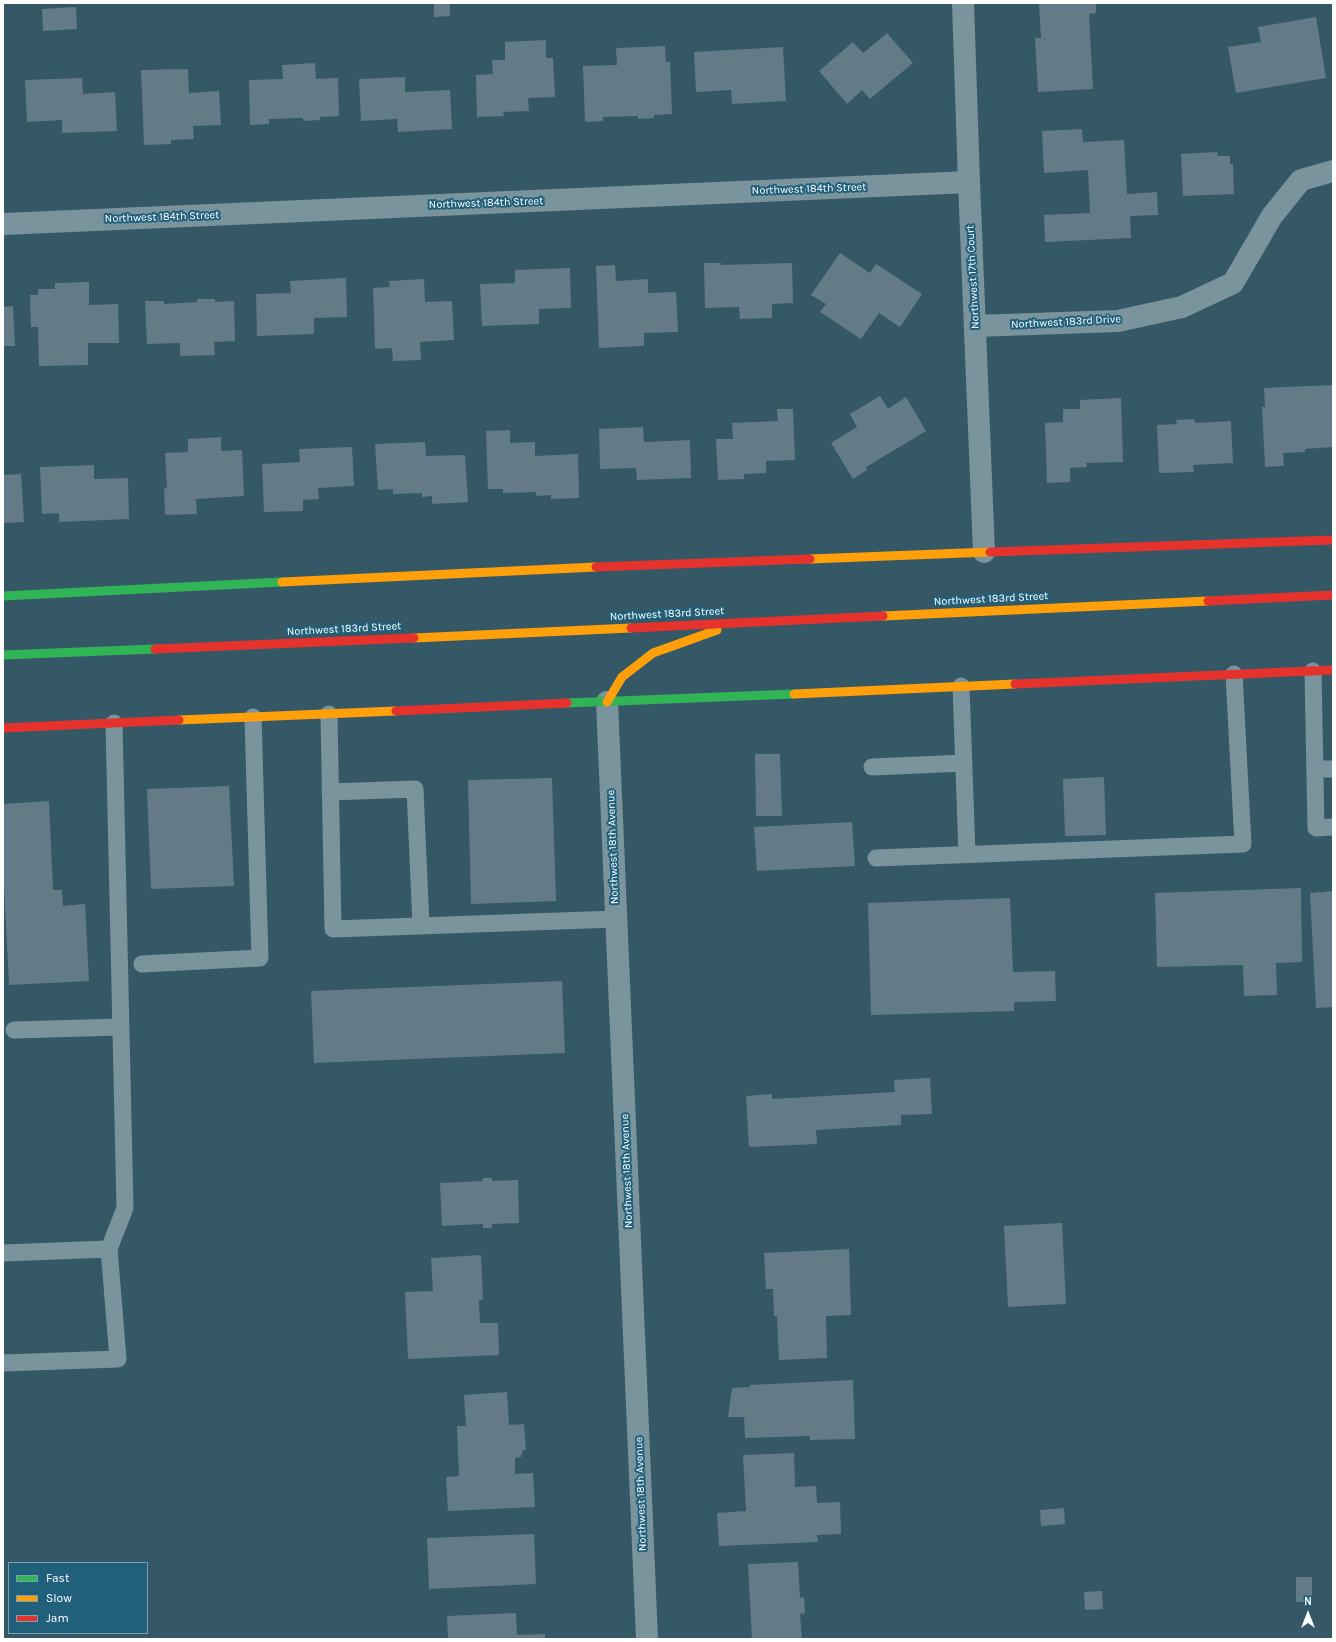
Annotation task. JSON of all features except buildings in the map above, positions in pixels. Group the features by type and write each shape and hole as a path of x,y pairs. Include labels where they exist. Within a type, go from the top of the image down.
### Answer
{"main road":[{"path":"3,596 617,566 1333,540"},
{"name":"Northwest 183rd Street","path":"3,655 1333,595"},
{"path":"607,702 622,677 653,653 737,622"},
{"path":"3,728 1333,670"}],"street":[{"name":"Northwest 17th Court","path":"963,3 984,552"},
{"name":"Northwest 183rd Drive","path":"975,326 1118,321 1182,307 1233,283 1272,216 1301,180 1333,172"},
{"name":"Northwest 184th Street","path":"3,224 969,182"},
{"name":"Northwest 18th Avenue","path":"607,702 647,1639"}],"lane":[{"path":"1313,671 1316,828 1333,827"},
{"path":"876,858 1243,844 1234,674"},
{"path":"961,686 967,854"},
{"path":"328,714 333,929 616,919"},
{"path":"142,964 260,958 253,717"},
{"path":"3,1363 118,1359 108,1249 125,1208 114,723"},
{"path":"872,767 964,763"},
{"path":"1315,769 1333,769"},
{"path":"330,792 415,789 421,926"},
{"path":"14,1030 121,1027"},
{"path":"3,1253 108,1249"}],"traffic: fast":[{"path":"3,596 282,582"},
{"path":"3,655 155,649"},
{"path":"567,703 794,694"}],"traffic: slow":[{"path":"810,559 990,552"},
{"path":"282,582 596,567"},
{"path":"883,616 1208,601"},
{"path":"414,638 631,628"},
{"path":"607,702 622,677 653,653 717,630"},
{"path":"794,694 1015,684"},
{"path":"179,720 396,711"}],"traffic: jam":[{"path":"990,552 1333,540"},
{"path":"596,567 810,559"},
{"path":"1208,601 1333,595"},
{"path":"631,628 883,616"},
{"path":"155,649 414,638"},
{"path":"1015,684 1333,670"},
{"path":"396,711 567,703"},
{"path":"3,728 179,720"}]}
